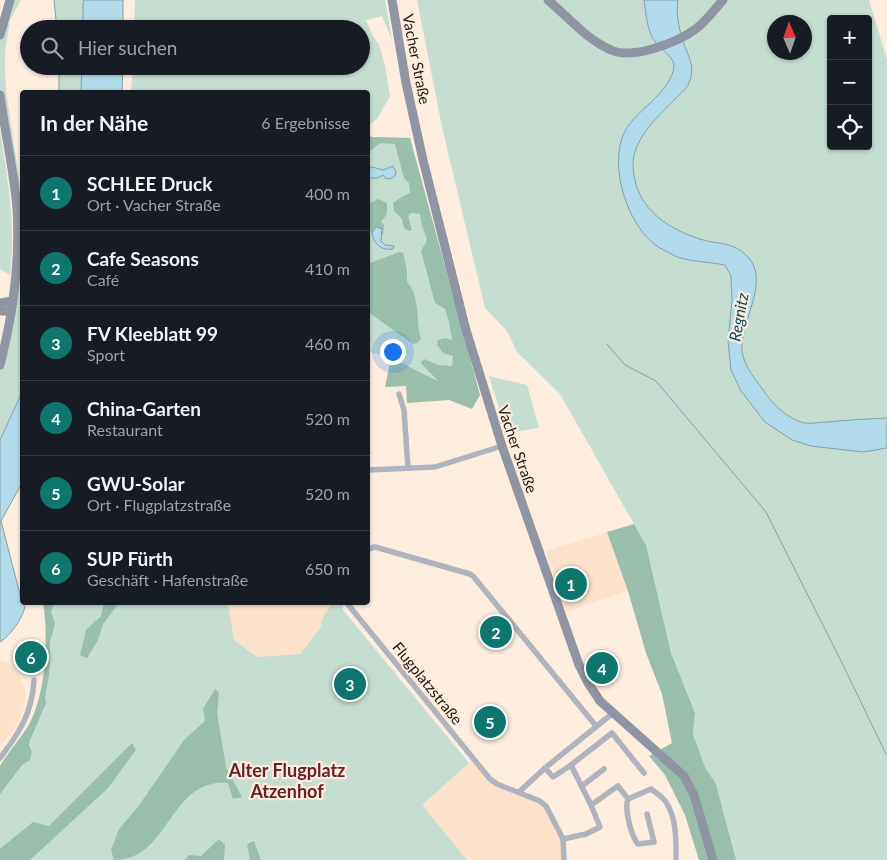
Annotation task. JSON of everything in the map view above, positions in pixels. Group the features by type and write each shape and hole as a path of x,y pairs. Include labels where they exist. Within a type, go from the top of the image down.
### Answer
{"street":[{"path":"0,35 10,0"},
{"name":"Vacher Straße","path":"392,0 406,83 436,214 466,330 502,446 579,665 594,694 684,776 694,795 713,860"},
{"path":"548,0 597,43 612,51 627,54 652,48 688,34 706,19 723,0"},
{"path":"0,95 17,208 18,237 11,311 0,365"},
{"path":"0,303 12,301"},
{"path":"0,311 11,311"},
{"path":"399,394 404,410 408,468"},
{"path":"370,470 435,467 502,446"},
{"path":"370,548 375,547 473,576 596,726"},
{"name":"Flugplatzstraße","path":"348,605 490,779 497,784 540,801 546,806 563,839 564,860"},
{"path":"0,758 18,735 27,716 33,695 34,680"},
{"path":"520,792 545,768 613,713"},
{"path":"545,768 554,777 612,732 644,773"},
{"path":"563,839 586,834 600,827 592,805 571,765"},
{"path":"582,786 604,769"},
{"path":"592,805 618,786 628,799"},
{"path":"648,814 654,842 638,844 634,839 625,806 628,799 651,789 666,801 676,831 676,860"}],"shaded area":[{"path":"607,532 628,591 566,612 546,551"},
{"path":"228,605 333,605 322,626 300,654 257,657 234,640"},
{"path":"0,660 10,664 20,676 26,692 20,718 0,747"},
{"path":"474,759 490,779 540,801 563,839 564,860 467,860 421,805"}],"green space":[{"path":"10,0 21,0 10,20 5,52 6,91 20,185 20,396 0,440 0,365 18,237 0,95 0,35"},
{"path":"54,0 84,0 83,20 56,20"},
{"path":"135,0 385,0 392,40 382,16 366,20 134,20"},
{"path":"417,0 869,0 887,59 887,860 736,860 716,784 705,767 693,733 695,713 671,653 646,545 560,394 517,352 507,331 485,308 442,127"},
{"path":"370,29 379,44 390,96 377,119 370,124 370,90 131,90 132,75 370,75"},
{"path":"59,75 82,75 81,90 59,90"},
{"path":"0,131 12,220 10,275 0,269"},
{"path":"370,136 410,138 480,395 440,382 391,358 370,352"},
{"path":"370,136 410,138 480,395 472,409 449,400 407,403 406,386 385,387 391,358 438,381 421,363 424,359 438,365 452,366 453,356 443,353 437,345 438,340 445,338 452,340 445,309 435,303 421,251 427,240 420,214 411,213 408,216 412,230 409,231 404,228 402,219 394,211 393,203 410,193 409,183 404,178 395,144 380,143 370,151"},
{"path":"378,199 387,203 387,214 381,222 384,225 383,235 376,227 372,233 370,232 370,203"},
{"path":"399,252 403,253 407,270 407,282 416,302 421,338 418,343 413,344 370,313 370,263"},
{"path":"489,376 527,385 539,428 507,433"},
{"path":"634,524 646,545 671,653 695,713 693,734 705,767 716,784 736,860 699,860 685,815 665,775 649,756 672,743 662,694 646,653 628,591 607,532"},
{"path":"43,605 228,605 234,640 257,657 300,654 322,626 321,621 331,605 342,605 343,610 469,763 422,805 467,860 0,860 0,766 30,723 39,701 44,676 46,619"},
{"path":"43,605 53,605 51,612 55,623 50,642 46,703 30,740 29,745 32,752 30,760 22,765 0,794 0,767 30,723 40,696 45,664"},
{"path":"104,605 117,605 103,624 98,640 87,658 80,655 86,630 101,616"},
{"path":"215,689 219,693 217,713 226,767 242,797 233,799 228,783 208,785 193,793 181,805 147,847 133,856 114,860 111,850 119,829 138,807 184,740 205,721 203,709"},
{"path":"132,743 136,750 108,788 30,860 0,860 0,849 33,822 49,826"},
{"path":"219,839 225,845 224,860 185,860 189,855 201,856"},
{"path":"254,841 261,860 250,860 247,844"}],"water":[{"path":"84,0 123,0 123,20 83,20"},
{"name":"Regnitz","path":"644,0 678,0 679,26 692,68 688,85 649,127 634,153 634,178 638,191 644,202 653,212 674,228 700,239 737,248 748,257 754,267 756,278 755,290 742,340 742,351 748,368 769,399 782,412 804,423 887,418 887,448 863,452 811,446 792,440 765,422 741,391 731,370 728,341 732,300 731,276 725,265 680,258 660,248 648,239 629,210 619,174 621,140 628,126 662,91 672,75 674,67 670,57 653,39 647,23"},
{"path":"82,75 123,75 122,90 81,90"},
{"path":"393,166 396,172 395,176 390,179 385,178 383,175 378,178 370,178 370,168 383,170"},
{"path":"376,227 382,229 381,241 385,245 394,246 393,249 382,248 376,243 372,233"},
{"path":"20,396 20,487 1,521 20,594 20,605 25,607 16,626 0,642 0,440"}],"waterway":[{"path":"54,0 56,20"},
{"path":"59,75 59,90"},
{"path":"607,344 625,365 656,381 766,512 887,756"}],"place":[{"name":"SCHLEE Druck","path":"571,584"},
{"name":"Cafe Seasons","path":"496,632"},
{"name":"SUP Fürth","path":"31,657"},
{"name":"China-Garten","path":"602,668"},
{"name":"FV Kleeblatt 99","path":"350,684"},
{"name":"GWU-Solar","path":"490,722"}],"district":[{"name":"Alter Flugplatz Atzenhof","path":"287,780"}]}
